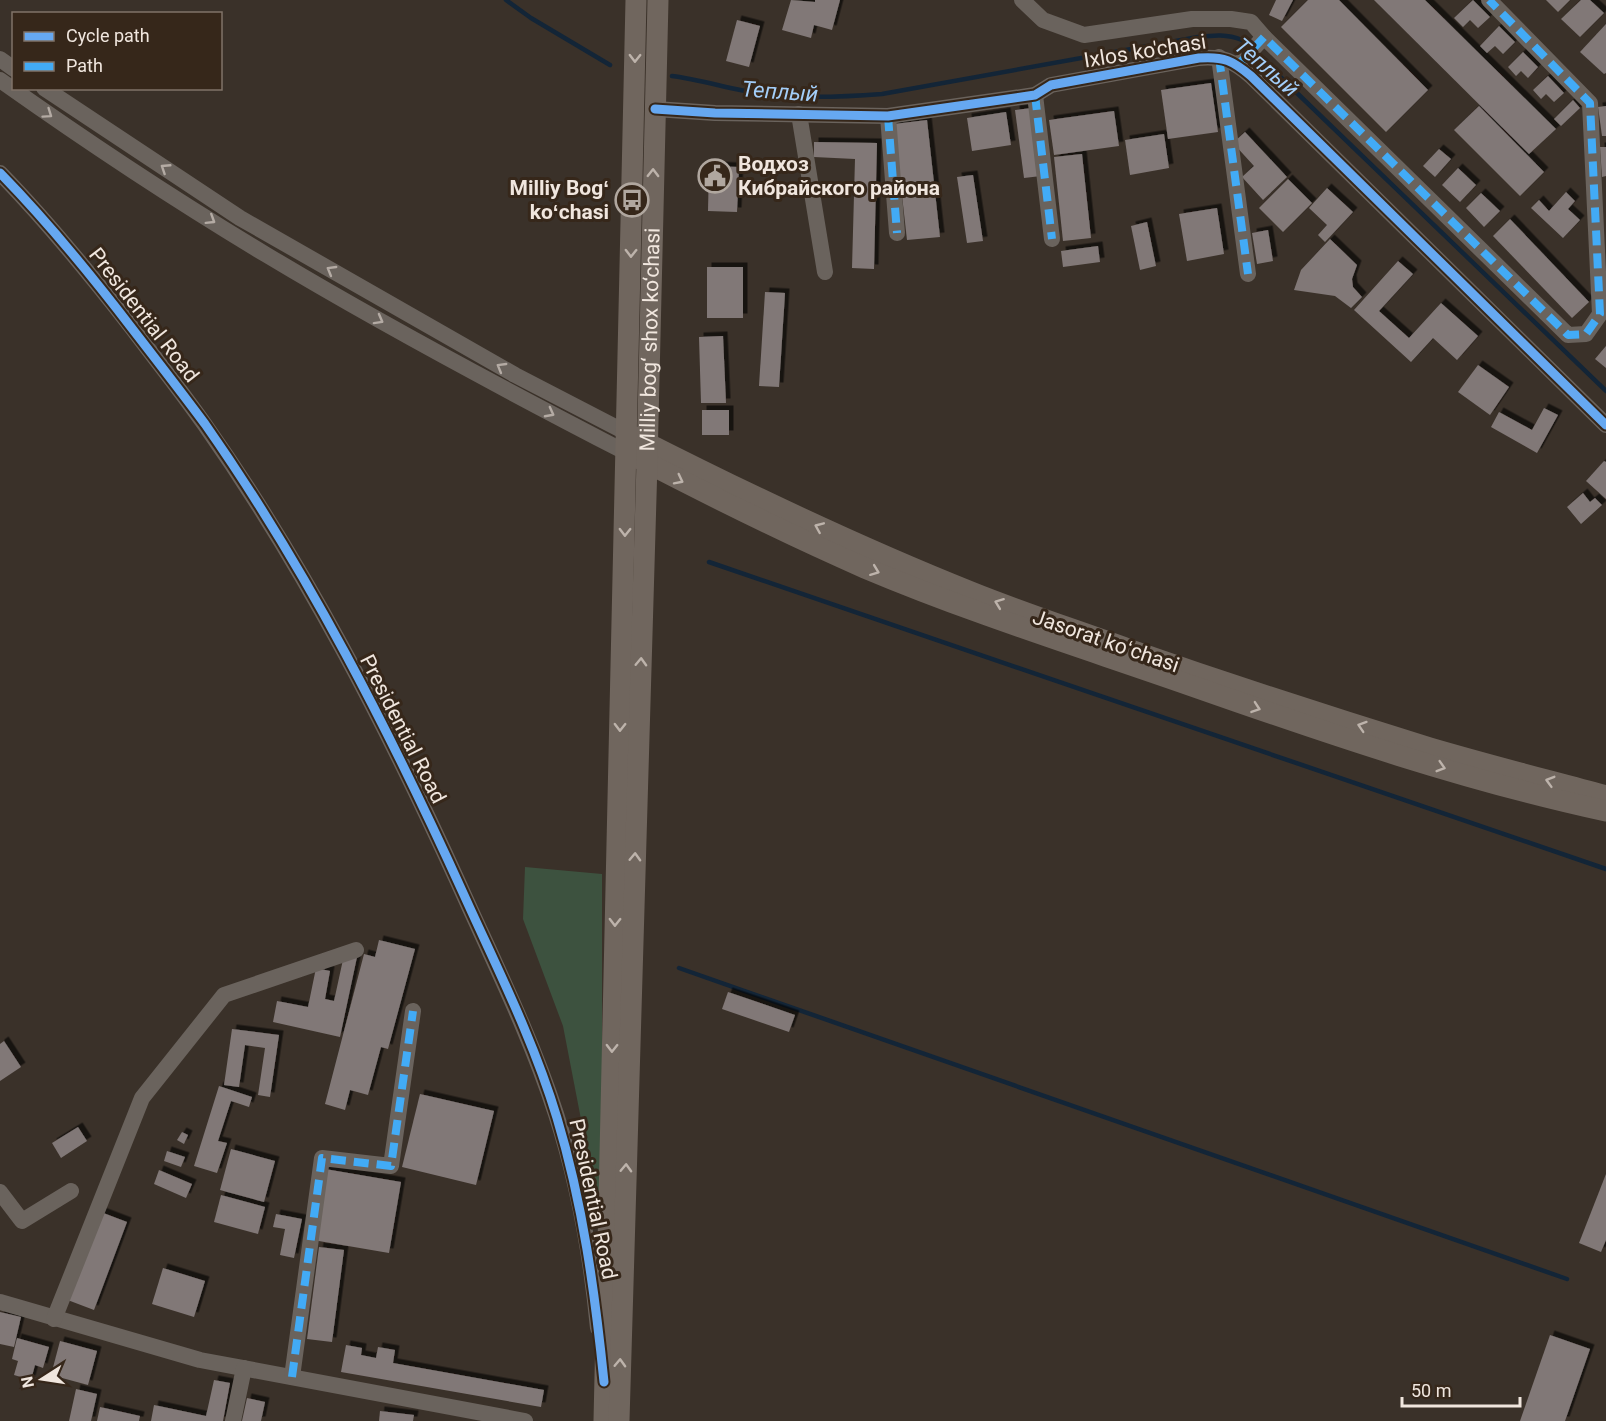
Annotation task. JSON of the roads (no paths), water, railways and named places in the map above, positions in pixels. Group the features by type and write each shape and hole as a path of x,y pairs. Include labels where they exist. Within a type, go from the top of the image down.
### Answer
{"main road":[{"name":"Milliy bog‘ shox ko‘chasi","path":"604,1421 636,0"},
{"name":"Milliy bog‘ shox ko‘chasi","path":"619,1421 658,0"},
{"name":"Jasorat koʻchasi","path":"627,443 864,567 989,616 1317,730 1540,797 1606,812"},
{"name":"Jasorat koʻchasi","path":"646,453 713,477 807,522 1027,614 1199,674 1398,738 1606,796"}],"street":[{"path":"1022,0 1044,20 1084,35 1192,19 1231,19 1251,22 1568,335 1586,334 1600,314 1590,103 1489,0"},
{"path":"1238,65 1264,37"},
{"path":"1219,57 1248,274"},
{"name":"Ixlos ko'chasi","path":"655,109 715,113 888,116 1035,95 1052,85 1199,58 1219,57 1238,65 1606,424"},
{"path":"14,90 78,135 265,254 378,320 627,443"},
{"path":"47,90 240,218 515,375 627,443"},
{"path":"1035,95 1052,239"},
{"path":"799,114 825,272"},
{"path":"888,116 897,233"},
{"name":"Presidential Road","path":"0,173 78,259 204,424 288,555 354,670 396,751 525,1031 556,1115 569,1159 588,1247 604,1382"},
{"path":"54,1318 142,1098 224,995 356,950"},
{"path":"292,1377 322,1158 390,1166 413,1011"},
{"path":"0,1192 22,1221 71,1191"},
{"path":"0,1302 200,1360 525,1421"},
{"path":"233,1421 244,1368"}],"waterway":[{"name":"Теплый","path":"506,0 531,18 610,65"},
{"name":"Теплый","path":"672,76 778,96 867,95 1198,37 1221,36 1242,40 1606,391"},
{"path":"709,562 1606,869"},
{"path":"679,968 1567,1279"}],"place":[{"name":"Водхоз Кибрайского района","path":"715,176"},
{"name":"Milliy Bogʻ koʻchasi","path":"632,200"}]}
